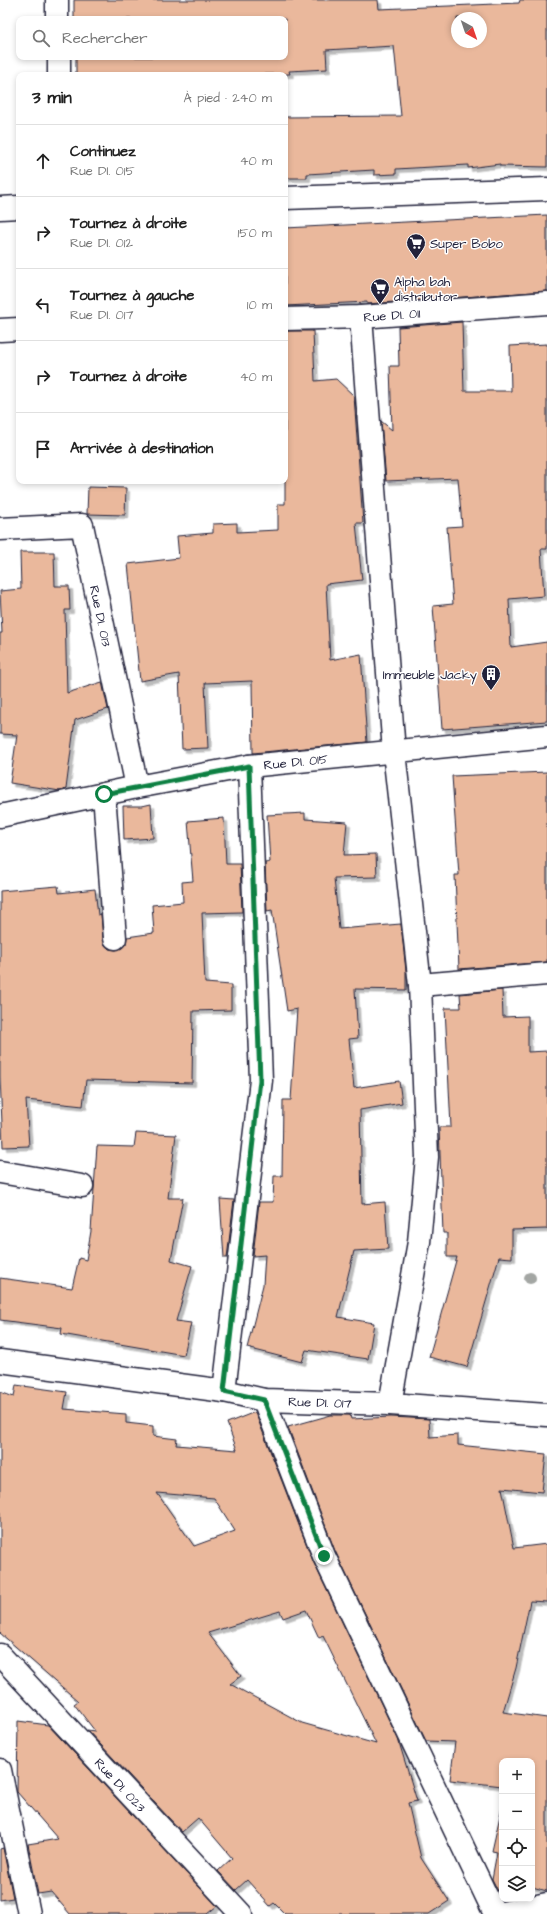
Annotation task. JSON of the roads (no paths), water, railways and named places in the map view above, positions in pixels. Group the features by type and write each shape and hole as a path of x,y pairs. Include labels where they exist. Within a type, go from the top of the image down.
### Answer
{"street":[{"path":"56,0 57,16"},
{"path":"59,60 59,72"},
{"path":"288,198 547,189"},
{"path":"0,208 16,207"},
{"name":"Rue DI. 011","path":"288,319 361,317 547,303"},
{"path":"361,317 394,752 420,985 427,1156 419,1242 390,1404"},
{"path":"0,330 16,329"},
{"name":"Rue DI. 013","path":"0,529 82,525 137,787"},
{"name":"Rue DI. 015","path":"0,816 137,787 249,766 547,736"},
{"path":"224,1391 260,1080 249,766"},
{"path":"104,794 116,938"},
{"path":"420,985 547,974"},
{"path":"0,1172 82,1186"},
{"name":"Rue DI. 017","path":"0,1361 224,1391 264,1400 390,1404 547,1415"},
{"path":"264,1400 324,1556 496,1914 547,1904"},
{"name":"Rue DI. 023","path":"0,1655 241,1914"},
{"path":"0,1770 29,1914"}],"place":[{"name":"Super Bobo","path":"416,260"},
{"name":"Alpha bah distributor","path":"380,305"},
{"name":"Immeuble Jacky","path":"491,691"}]}
